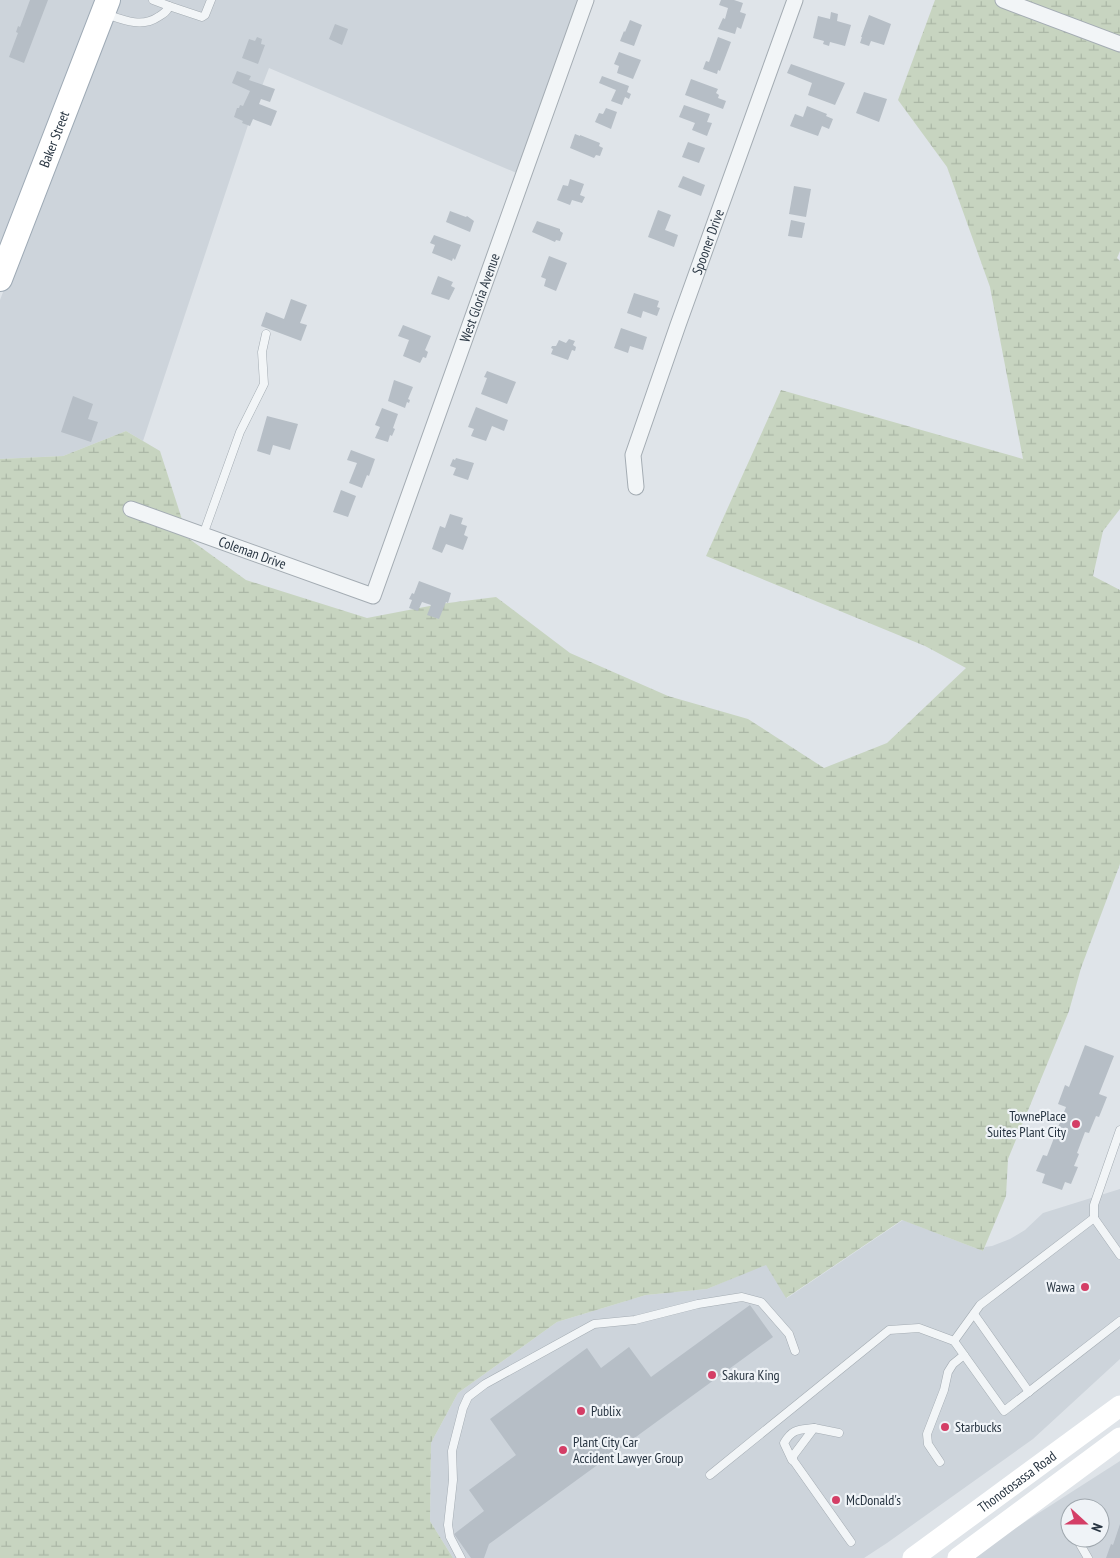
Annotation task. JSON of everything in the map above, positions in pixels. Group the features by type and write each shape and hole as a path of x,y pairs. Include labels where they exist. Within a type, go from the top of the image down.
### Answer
{"main road":[{"name":"Baker Street","path":"0,279 106,6"},
{"name":"Thonotosassa Road","path":"913,1558 1120,1406"},
{"path":"1042,1495 1073,1463 1120,1426"},
{"name":"Thonotosassa Road","path":"958,1558 1120,1438"},
{"path":"1010,1520 1037,1485 1042,1474 1042,1464"}],"street":[{"name":"West Gloria Avenue","path":"373,596 586,0"},
{"name":"Spooner Drive","path":"636,487 633,455 795,0"},
{"path":"1003,0 1120,44"},
{"name":"Coleman Drive","path":"131,509 373,596"}],"lane":[{"path":"153,0 202,17 205,15 211,0"},
{"path":"106,6 140,23 152,21 168,11 169,6"},
{"path":"203,535 240,432 264,384 262,352 266,334"},
{"path":"1120,1130 1094,1205 1094,1218 1120,1255"},
{"path":"954,1341 980,1305 1094,1218"},
{"path":"461,1558 450,1537 448,1525 453,1480 452,1451 463,1408 468,1397 485,1384 594,1324 635,1320 698,1304 742,1297 761,1302 789,1334 795,1351"},
{"path":"974,1314 1029,1392"},
{"path":"710,1474 889,1330 919,1328 954,1341 1004,1411 1120,1321"},
{"path":"940,1462 928,1444 927,1434 944,1390 948,1372 953,1364 964,1355"},
{"path":"838,1433 814,1428 797,1430 790,1433 784,1443 793,1460 851,1542"},
{"path":"793,1460 793,1456 814,1428"}],"shaded area":[{"path":"0,0 100,0 0,258"},
{"path":"116,0 584,0 519,174 269,68 255,104 143,441 126,431 63,456 0,459 0,300"},
{"path":"1120,1189 1120,1359 1033,1439 864,1558 453,1558 430,1521 431,1443 458,1393 557,1322 646,1295 707,1289 766,1264 787,1298 903,1220 983,1251 985,1247 1010,1239 1025,1230 1043,1213"},
{"path":"1120,1461 1120,1558 971,1558 1060,1499 1060,1548 1110,1548 1110,1498 1062,1498"}],"green space":[{"path":"935,0 1120,0 1120,251 1117,258 1120,261 1120,509 1103,531 1093,576 1120,590 1120,864 1081,968 1069,1011 1008,1159 1006,1196 983,1251 902,1220 786,1298 766,1265 707,1289 646,1295 557,1322 458,1393 431,1443 430,1521 453,1558 0,1558 0,459 63,456 126,431 160,451 188,538 246,580 367,618 440,604 496,597 570,653 668,696 748,719 824,768 887,743 966,668 925,646 706,556 781,390 1023,459 990,287 947,167 898,100"}],"building":[{"path":"30,0 48,0 24,63 9,57 18,33 16,32 18,26 20,27"},
{"path":"721,0 734,0 743,3 740,12 746,14 741,29 737,27 735,34 718,29 723,18 725,19 728,8 719,5"},
{"path":"831,12 838,14 837,21 851,25 845,46 830,42 829,46 823,44 824,41 813,38 818,16 830,19"},
{"path":"869,15 891,24 884,45 871,41 869,46 860,43"},
{"path":"630,20 642,25 634,46 620,41"},
{"path":"335,24 348,29 342,45 329,39"},
{"path":"257,37 262,39 261,44 265,45 258,64 242,58 249,39 255,41"},
{"path":"718,37 731,42 720,71 718,70 717,74 703,69 706,61 709,62"},
{"path":"619,52 641,60 633,79 617,73 619,66 614,64"},
{"path":"791,64 845,83 835,105 808,95 812,83 787,73"},
{"path":"237,71 251,76 249,80 275,89 270,102 261,99 259,104 277,111 271,126 253,119 250,126 234,117 237,108 240,105 243,106 250,91 232,83"},
{"path":"602,76 629,86 627,92 631,94 629,99 625,97 622,105 611,101 616,90 599,83"},
{"path":"691,79 718,89 716,93 719,95 718,98 726,101 723,109 685,95"},
{"path":"864,92 887,99 879,122 856,113"},
{"path":"684,105 710,114 707,122 712,123 707,136 692,130 695,123 679,117"},
{"path":"807,106 827,114 826,116 833,119 829,129 822,126 818,136 790,126 795,114 803,117"},
{"path":"606,108 617,112 611,129 595,122 599,113 603,114"},
{"path":"575,134 600,143 599,146 603,148 600,156 596,155 594,158 570,148"},
{"path":"688,142 705,148 699,163 682,157"},
{"path":"683,176 705,185 701,196 678,187"},
{"path":"570,179 584,184 580,195 585,197 582,203 572,200 570,205 557,200 563,185 568,186"},
{"path":"794,186 811,189 806,217 789,214"},
{"path":"658,210 671,215 665,230 678,235 674,247 648,237"},
{"path":"450,211 467,216 474,221 470,232 446,222"},
{"path":"791,220 805,223 802,238 788,236"},
{"path":"537,221 560,229 563,233 560,241 556,240 555,242 532,232"},
{"path":"434,235 461,245 455,260 453,258 452,261 432,253 435,245 430,243"},
{"path":"549,256 567,263 556,291 544,286 546,279 541,277"},
{"path":"438,276 453,282 451,286 455,288 449,300 431,294"},
{"path":"634,293 659,301 657,307 660,308 657,316 643,311 641,318 627,313"},
{"path":"291,299 307,305 300,323 307,325 301,341 261,326 266,312 284,319"},
{"path":"403,325 431,336 425,350 428,352 426,358 423,357 420,363 403,356 409,340 398,336"},
{"path":"621,328 647,337 643,350 630,346 628,353 614,348"},
{"path":"569,339 575,341 573,345 576,347 575,351 572,350 568,360 551,354 552,346 556,346 559,340 566,343"},
{"path":"487,371 516,382 507,404 481,394 487,378 484,377"},
{"path":"394,380 413,387 408,399 410,400 409,403 407,402 405,408 388,401"},
{"path":"73,396 93,404 88,419 98,422 91,442 61,432"},
{"path":"476,407 508,420 504,431 492,426 486,441 471,436 474,429 468,427"},
{"path":"382,408 398,414 393,428 395,429 392,436 390,435 388,442 375,438 380,427 375,425"},
{"path":"267,416 298,424 290,450 273,445 270,455 257,451"},
{"path":"351,450 375,459 362,488 349,483 357,463 347,460"},
{"path":"456,458 474,463 468,480 453,475 456,468 450,466 453,459 455,460"},
{"path":"341,490 356,496 348,517 333,512"},
{"path":"450,514 463,518 461,524 467,526 464,535 468,537 463,550 446,544 442,553 432,549 440,526 445,528"},
{"path":"419,581 451,593 439,619 427,615 431,605 422,602 418,611 409,608 412,600 409,599 412,593 414,594"},
{"name":"TownePlace Suites Plant City","path":"1085,1045 1114,1056 1099,1094 1107,1097 1099,1117 1096,1116 1089,1133 1085,1132 1074,1166 1078,1167 1071,1184 1065,1182 1062,1190 1042,1183 1045,1174 1036,1171 1043,1155 1047,1156 1066,1107 1058,1104 1065,1085 1069,1087"},
{"path":"750,1305 773,1337 489,1544 484,1558 471,1558 454,1534 484,1511 469,1490 516,1455 490,1419 587,1348 601,1368 629,1347 651,1377"},
{"path":"1120,1524 1120,1558 1106,1558 1111,1544 1113,1545"}],"place":[{"name":"TownePlace Suites Plant City","path":"1076,1124"},
{"name":"Wawa","path":"1085,1287"},
{"name":"Sakura King","path":"712,1375"},
{"name":"Publix","path":"581,1411"},
{"name":"Starbucks","path":"945,1427"},
{"name":"Plant City Car Accident Lawyer Group","path":"563,1450"},
{"name":"McDonald's","path":"836,1500"}]}
